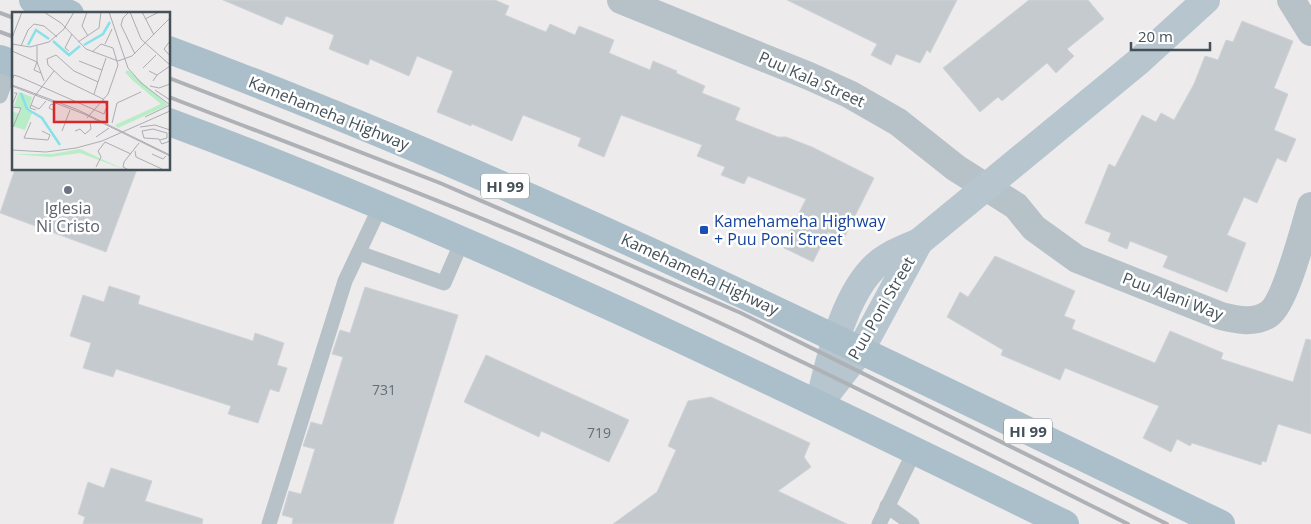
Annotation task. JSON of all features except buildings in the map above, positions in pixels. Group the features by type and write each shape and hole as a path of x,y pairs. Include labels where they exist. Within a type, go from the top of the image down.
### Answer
{"main road":[{"path":"33,0 65,12"},
{"name":"Kamehameha Highway","path":"170,50 376,131 664,256 1221,524"},
{"path":"170,122 463,239 914,450 1028,516 1065,524"}],"street":[{"name":"Puu Kala Street","path":"621,0 809,76 848,94 898,122 956,168 987,187"},
{"name":"Puu Poni Street","path":"819,404 835,338 867,276 886,257 919,242 987,187 1138,62 1206,0"},
{"path":"1291,0 1311,32"},
{"name":"Puu Alani Way","path":"987,187 1016,206 1034,228 1077,259 1221,316 1245,322 1269,314 1280,301 1311,206"},
{"name":"Puu Poni Street","path":"819,404 860,351 919,242"}],"lane":[{"path":"0,96 9,62"},
{"path":"269,524 346,282 381,205"},
{"path":"359,253 444,283 463,239"},
{"path":"879,524 914,450"},
{"path":"888,506 912,524"}],"railway":[{"path":"0,13 12,17"},
{"path":"0,32 12,36"},
{"path":"170,78 440,183 741,313 1167,524"},
{"path":"170,97 471,214 642,287 782,352 1128,524"}],"place":[{"name":"Iglesia Ni Cristo","path":"68,190"},
{"name":"Kamehameha Highway + Puu Poni Street","path":"704,230"}]}
